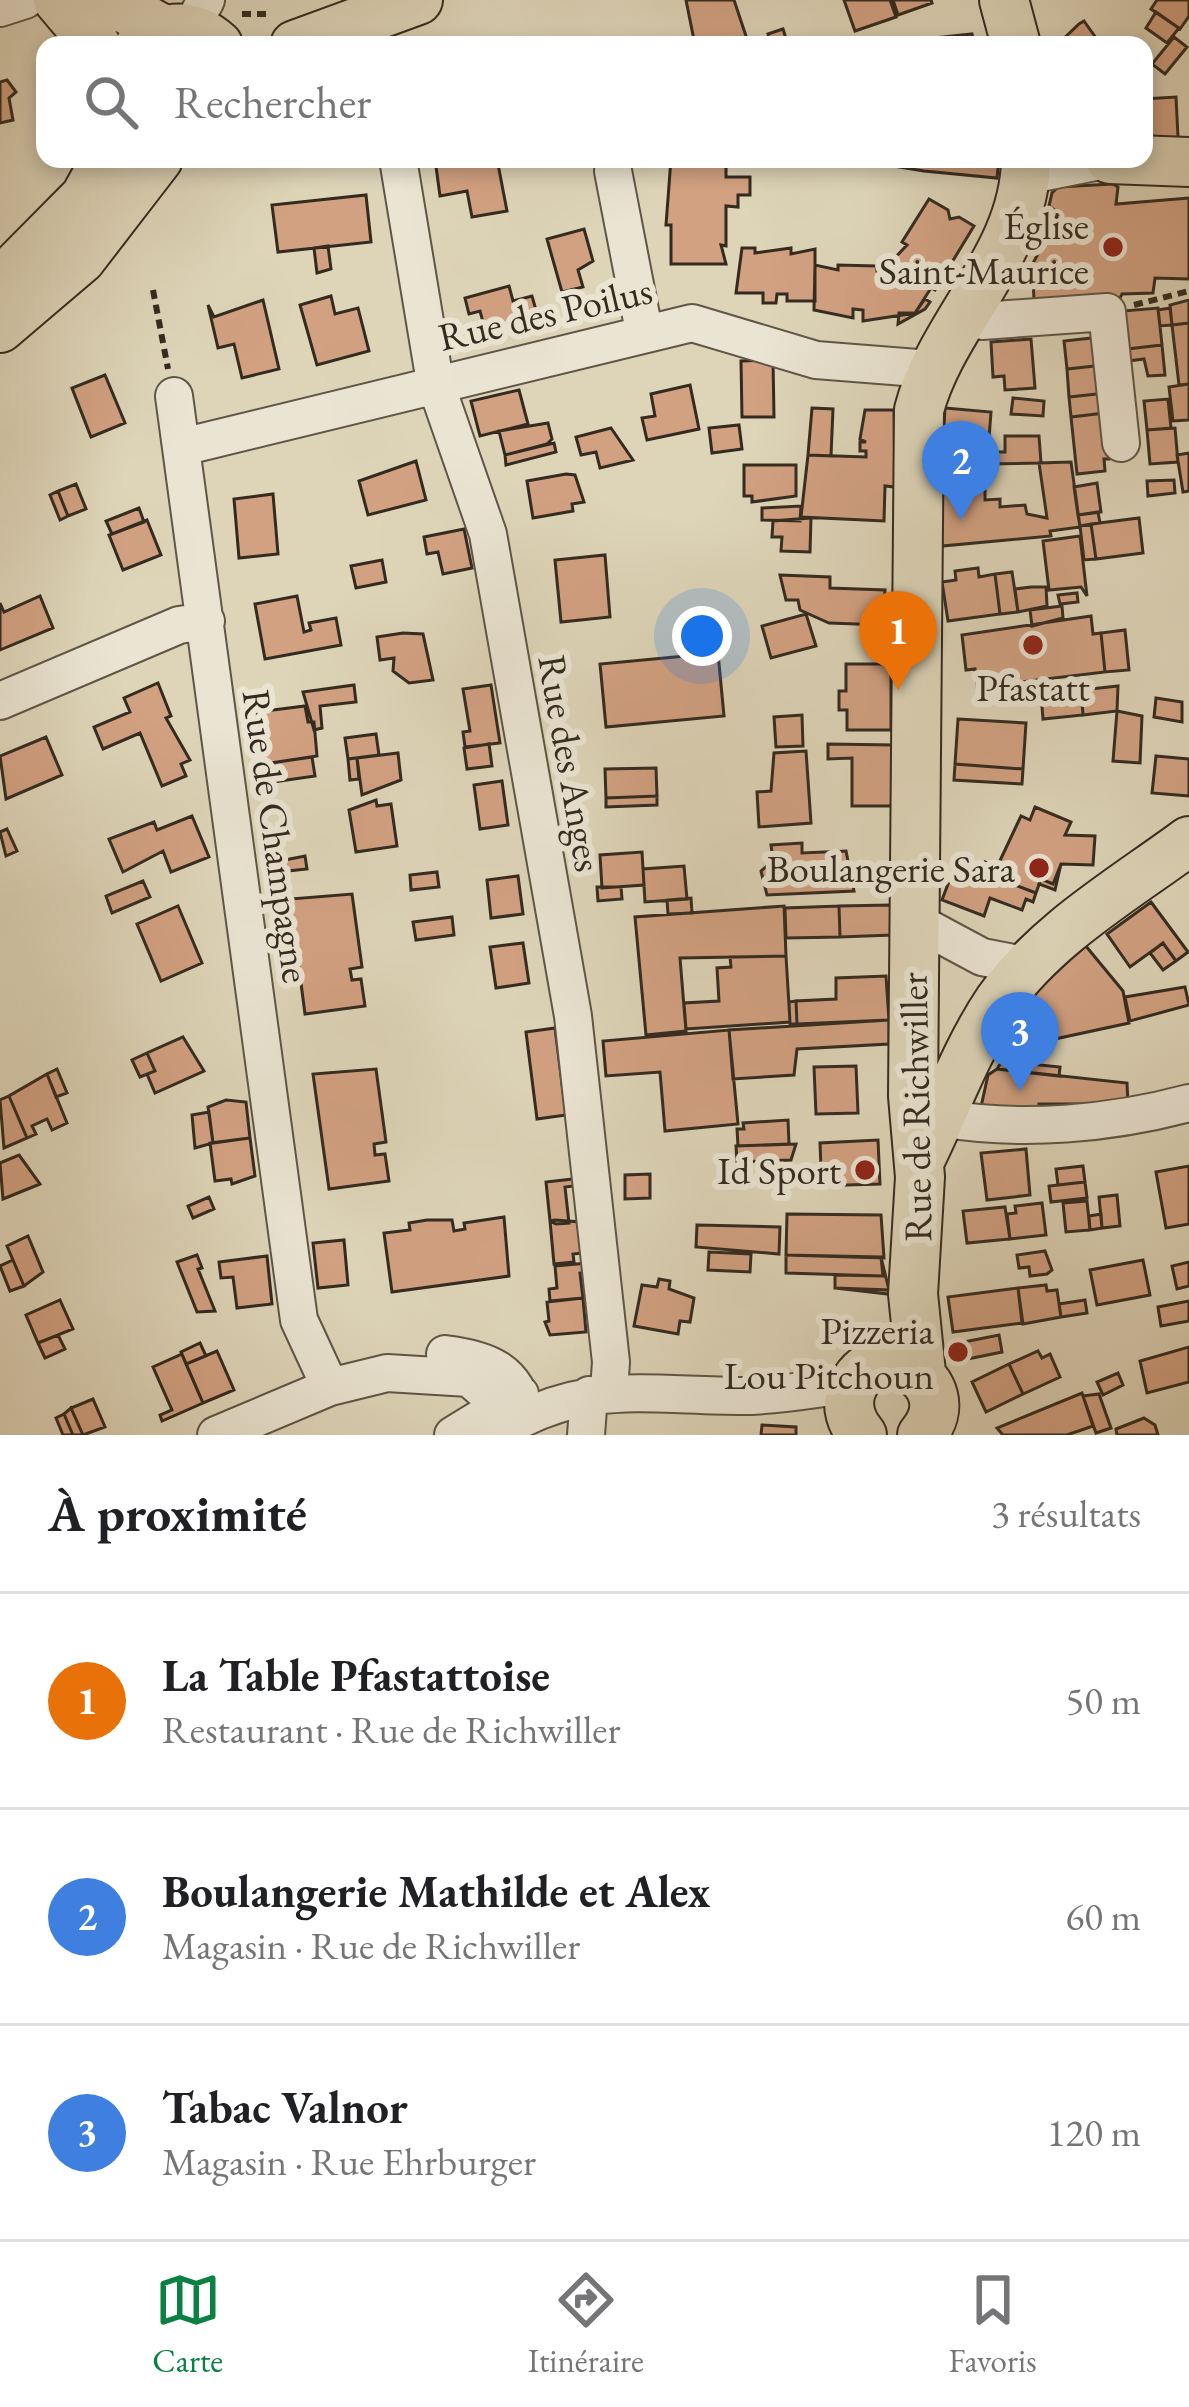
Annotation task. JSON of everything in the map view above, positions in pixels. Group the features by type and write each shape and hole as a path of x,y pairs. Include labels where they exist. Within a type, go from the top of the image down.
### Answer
{"main road":[{"path":"58,0 88,36"},
{"path":"109,0 219,30 418,0"},
{"path":"1004,0 1014,36"},
{"path":"1153,160 1189,161"},
{"path":"0,284 57,229 100,168"},
{"path":"0,328 81,259 151,168"},
{"name":"Rue de Richwiller","path":"889,1402 913,1294 919,1162 914,1130 913,920 919,410 929,369 998,260 1026,170"},
{"path":"919,1162 976,1038 1029,966 1189,841"},
{"path":"889,1402 969,1435"}],"street":[{"path":"0,8 25,0"},
{"name":"Rue des Anges","path":"399,168 435,382 488,534 573,1016 611,1362 586,1435"},
{"path":"613,171 644,331"},
{"path":"966,315 982,321 1107,312 1121,442"},
{"name":"Rue des Poilus","path":"182,447 692,323 816,359 929,369"},
{"name":"Rue de Champagne","path":"174,396 299,1320 330,1387"},
{"path":"0,701 179,625 206,621"},
{"name":"Rue de Richwiller","path":"913,920 982,957 1029,966"},
{"path":"941,1118 1069,1123 1140,1116 1189,1103"},
{"path":"216,1435 330,1387 387,1373 408,1358 478,1358 503,1370 510,1412"},
{"path":"453,1435 579,1380 599,1393 889,1402"}],"path":[{"path":"153,290 174,396"},
{"path":"1107,312 1189,291"}],"building":[{"path":"686,0 734,0 746,36 693,36"},
{"path":"844,0 890,0 896,17 855,31"},
{"path":"893,0 931,0 932,3 898,15"},
{"path":"1157,0 1189,0 1189,16 1180,29 1151,9"},
{"path":"1156,12 1179,28 1167,43 1146,28"},
{"path":"1084,21 1095,36 1066,36"},
{"path":"1174,37 1187,47 1165,74 1153,63"},
{"path":"7,80 16,92 9,98 13,120 0,123 0,82"},
{"path":"1176,97 1178,137 1153,138 1153,98"},
{"path":"436,168 499,168 507,211 472,217 467,191 440,196"},
{"path":"670,168 726,168 726,177 750,177 750,195 738,195 738,207 726,206 726,246 721,245 726,264 671,264 671,225 666,225"},
{"path":"906,168 998,168 997,178"},
{"name":"Église Saint-Maurice","path":"1058,187 1118,187 1116,204 1189,198 1189,279 1155,278 1153,293 1122,294 1119,300 1034,299 1032,265 1039,252 1034,240 1045,227 1058,227 1057,212 1049,206 1052,193"},
{"path":"366,195 371,242 278,252 272,205"},
{"path":"929,199 948,210 950,219 959,217 974,226 935,290 890,263 907,245 902,242"},
{"path":"584,229 593,261 578,270 583,287 562,292 547,239"},
{"path":"328,246 331,269 317,273 314,248"},
{"path":"742,248 755,248 755,253 791,248 791,254 815,249 815,301 787,301 787,294 777,294 776,303 763,303 763,293 736,293"},
{"path":"890,263 931,288 915,313 863,321 863,310 853,309 853,318 814,310 815,265 838,270 838,265 876,266 877,271 886,271"},
{"path":"509,286 513,301 532,296 540,324 480,340 476,324 483,322 480,311 469,314 465,298"},
{"path":"331,296 335,314 358,308 369,351 317,365 300,305"},
{"path":"925,299 930,302 925,309 898,324 899,313 915,313"},
{"path":"263,300 279,369 242,378 234,344 218,348 208,305 214,317"},
{"path":"1189,300 1189,323 1172,325 1170,305"},
{"path":"1158,308 1162,345 1127,349 1123,311"},
{"path":"1170,308 1172,325 1160,326 1158,310"},
{"path":"1189,323 1189,384 1179,385 1172,325"},
{"path":"1101,337 1104,365 1067,369 1064,341"},
{"path":"1031,339 1035,388 1005,390 1004,376 993,377 991,342"},
{"path":"1162,345 1165,375 1148,376 1144,359 1128,361 1127,349"},
{"path":"773,360 774,417 742,417 741,361"},
{"path":"1104,365 1106,393 1069,397 1067,369"},
{"path":"105,375 125,423 91,437 72,388"},
{"path":"1189,384 1189,420 1173,421 1169,387"},
{"path":"690,385 699,429 647,440 642,418 655,416 651,394"},
{"path":"519,390 528,424 480,436 471,401"},
{"path":"1106,393 1105,413 1071,417 1069,397"},
{"path":"1013,398 1044,401 1043,416 1011,414"},
{"path":"1168,399 1171,428 1147,430 1144,401"},
{"path":"812,408 833,409 831,456 808,455"},
{"path":"945,408 991,412 987,464 942,466"},
{"path":"865,410 894,410 895,487 885,486 884,521 801,517 808,455 866,457 866,451 860,451 860,442 866,442 860,439"},
{"path":"1105,413 1109,459 1104,459 1105,471 1077,474 1071,417"},
{"path":"548,423 552,439 547,444 505,455 499,431"},
{"path":"739,425 742,449 712,453 709,428"},
{"path":"611,428 633,460 600,468 596,452 581,455 576,437"},
{"path":"1175,428 1178,462 1150,464 1147,430"},
{"path":"1005,436 1039,436 1041,463 987,464 988,452 1005,452"},
{"path":"554,443 556,452 506,465 505,455"},
{"path":"1189,453 1189,491 1183,492 1177,455"},
{"path":"416,461 426,500 368,515 359,481"},
{"path":"1071,462 1080,527 1050,531 1051,536 942,546 938,490 985,488 985,500 1000,499 1000,507 1025,505 1027,514 1047,518 1039,463"},
{"path":"744,465 796,465 796,496 752,502 752,496 744,496"},
{"path":"575,475 584,502 572,504 573,511 533,518 527,481"},
{"path":"1174,480 1175,493 1148,496 1147,481"},
{"path":"1097,483 1101,512 1078,515 1074,487"},
{"path":"76,484 86,509 68,516 58,491"},
{"path":"58,491 68,516 60,520 50,495"},
{"path":"273,494 278,554 239,558 234,499"},
{"path":"801,506 800,521 762,520 762,508"},
{"path":"139,508 144,522 112,534 106,521"},
{"path":"1098,512 1100,523 1080,526 1078,515"},
{"path":"811,518 810,552 781,551 782,537 772,537 773,521"},
{"path":"1139,518 1143,553 1096,559 1091,524"},
{"path":"147,520 161,555 123,570 109,535"},
{"path":"1091,524 1096,559 1084,560 1080,526"},
{"path":"464,529 472,568 443,574 438,552 427,554 424,537"},
{"path":"1080,536 1087,596 1081,587 1049,590 1043,541"},
{"path":"605,555 610,617 561,622 555,560"},
{"path":"382,560 386,582 356,588 351,566"},
{"path":"978,568 979,577 995,574 1000,614 948,621 942,582 956,580 955,571"},
{"path":"1012,572 1018,612 1000,614 995,574"},
{"path":"780,575 830,577 830,588 885,590 883,625 829,623 800,610 798,600 786,600"},
{"path":"1046,587 1047,606 1018,612 1015,589"},
{"path":"1077,593 1078,602 1060,604 1058,595"},
{"path":"40,596 53,628 0,650 0,603 4,612"},
{"path":"297,596 304,632 311,630 309,623 336,618 341,645 265,659 255,604"},
{"path":"1062,606 1063,618 1032,626 1030,610"},
{"path":"806,614 816,646 771,658 762,626"},
{"name":"Pfastatt","path":"1091,616 1093,634 1101,633 1105,672 977,687 975,669 966,670 962,635"},
{"path":"1125,630 1129,670 1105,672 1101,633"},
{"path":"423,634 433,680 409,683 393,671 394,658 380,660 377,637"},
{"path":"718,653 724,716 606,727 600,664"},
{"path":"846,664 891,664 891,730 847,730 847,710 839,710 839,691 846,691"},
{"path":"158,683 171,716 166,718 190,760 181,764 186,776 162,786 140,733 103,749 94,727 130,712 124,698"},
{"path":"354,685 356,702 320,706 322,728 314,730 303,692"},
{"path":"491,685 500,743 465,747 463,732 470,731 463,689"},
{"path":"1118,686 1117,711 1083,715 1081,690"},
{"path":"1081,690 1083,715 1043,719 1041,694"},
{"path":"1156,698 1182,702 1182,722 1154,717"},
{"path":"305,706 308,722 314,722 317,756 264,764 257,712"},
{"path":"1117,711 1142,716 1140,763 1113,761"},
{"path":"802,715 803,746 776,747 774,717"},
{"path":"958,719 1026,723 1023,769 955,764"},
{"path":"376,734 379,755 348,759 345,738"},
{"path":"46,737 62,775 6,799 0,756"},
{"path":"489,744 492,766 467,769 464,748"},
{"path":"828,744 893,745 894,806 852,806 852,758 828,759"},
{"path":"806,751 811,823 759,827 757,792 771,791 774,753"},
{"path":"398,753 401,780 362,795 357,758"},
{"path":"1156,756 1189,759 1189,796 1152,793"},
{"path":"312,757 315,776 266,783 264,764"},
{"path":"357,758 359,779 350,780 348,759"},
{"path":"955,764 1023,769 1022,784 954,780"},
{"path":"656,768 657,796 606,798 605,769"},
{"path":"502,781 508,825 480,829 474,785"},
{"path":"657,796 657,805 606,807 606,798"},
{"path":"376,800 377,806 391,804 397,846 356,852 349,810"},
{"path":"1035,807 1071,822 1065,835 1095,836 1093,865 1061,864 1053,884 1041,879 1036,893 981,872 985,862 997,867 1021,816 1030,820"},
{"path":"192,816 209,857 171,872 163,851 123,872 109,839 154,822 157,830"},
{"path":"7,829 17,851 6,856 0,832"},
{"path":"802,843 802,853 846,851 854,891 767,895 761,871 773,861 771,845"},
{"path":"642,852 644,885 602,888 600,855"},
{"path":"305,856 307,869 287,871 285,860"},
{"path":"956,863 1036,893 1033,902 1026,899 1022,910 990,898 984,916 942,900"},
{"path":"1061,864 1055,890 1039,884 1041,879 1053,884"},
{"path":"684,866 687,899 645,902 643,869"},
{"path":"437,872 439,887 411,890 410,875"},
{"path":"518,876 523,914 491,918 487,880"},
{"path":"143,881 150,897 112,913 106,896"},
{"path":"597,887 621,887 622,899 598,901"},
{"path":"352,894 362,967 350,969 352,980 361,979 365,1006 305,1014 290,899"},
{"path":"691,898 692,913 668,914 667,900"},
{"path":"1151,902 1188,952 1176,961 1163,943 1130,967 1107,934"},
{"path":"891,905 892,935 840,937 839,906"},
{"path":"178,906 202,963 161,981 137,924"},
{"path":"784,906 786,956 680,958 686,1031 646,1035 635,917"},
{"path":"839,906 840,937 786,938 785,908"},
{"path":"452,917 454,935 416,940 413,922"},
{"path":"523,943 529,983 496,988 490,947"},
{"path":"1163,943 1176,961 1163,970 1150,953"},
{"path":"1085,945 1123,991 1129,1023 1013,1048 1011,1031 1024,1003"},
{"path":"786,956 790,1022 686,1029 684,1003 719,1001 717,968 731,967 730,957"},
{"path":"886,976 889,1020 797,1024 796,1001 836,999 836,978"},
{"path":"1185,987 1189,1005 1130,1021 1125,997"},
{"path":"796,1001 797,1024 790,1024 789,1002"},
{"path":"889,1020 889,1044 797,1049 794,1075 733,1079 729,1030"},
{"path":"555,1028 566,1115 537,1119 526,1032"},
{"path":"729,1030 738,1124 665,1131 660,1072 606,1076 603,1041"},
{"path":"183,1037 204,1071 155,1093 147,1074 155,1071 147,1053"},
{"path":"147,1053 155,1071 140,1077 132,1060"},
{"path":"1002,1061 1060,1067 1059,1076 997,1069"},
{"path":"856,1066 858,1113 816,1114 814,1067"},
{"path":"57,1069 67,1093 56,1097 47,1074"},
{"path":"376,1069 386,1142 374,1144 375,1155 385,1154 389,1181 329,1189 313,1074"},
{"path":"997,1069 1127,1083 1128,1104 1039,1104 1039,1110 981,1107 988,1075"},
{"path":"47,1074 67,1123 52,1130 47,1119 32,1126 36,1134 27,1138 9,1096"},
{"path":"9,1096 27,1138 4,1148 0,1100"},
{"path":"226,1100 246,1102 250,1138 213,1143 208,1107"},
{"path":"209,1112 213,1143 195,1148 192,1115"},
{"path":"788,1120 789,1144 738,1146 737,1129 744,1129 743,1123"},
{"path":"250,1138 255,1176 232,1184 231,1179 215,1181 210,1143"},
{"path":"878,1140 880,1184 814,1186 813,1168 821,1168 820,1143"},
{"path":"796,1144 791,1160 737,1162 736,1146"},
{"path":"1026,1149 1030,1195 987,1200 981,1153"},
{"path":"19,1155 40,1184 3,1199 0,1163"},
{"path":"1083,1166 1085,1182 1058,1185 1056,1169"},
{"path":"1189,1166 1189,1224 1166,1228 1156,1172"},
{"path":"650,1174 650,1198 625,1199 625,1175"},
{"path":"573,1179 574,1186 565,1187 569,1223 556,1224 550,1221 546,1182"},
{"path":"1085,1182 1087,1198 1051,1202 1049,1186"},
{"path":"1117,1195 1120,1226 1102,1228 1099,1197"},
{"path":"209,1197 214,1209 193,1218 188,1206"},
{"path":"1087,1201 1090,1230 1066,1232 1063,1203"},
{"path":"1042,1203 1046,1235 1010,1239 1007,1214 1016,1213 1015,1206"},
{"path":"1005,1207 1010,1239 967,1243 963,1211"},
{"path":"787,1214 881,1215 884,1258 786,1255"},
{"path":"1101,1214 1102,1228 1090,1230 1089,1216"},
{"path":"504,1217 509,1276 392,1292 384,1233 410,1230 409,1223 427,1220 452,1220 454,1231 465,1229 464,1223"},
{"path":"550,1221 580,1222 583,1253 573,1254 574,1262 554,1264"},
{"path":"697,1225 780,1227 779,1254 696,1247"},
{"path":"28,1236 43,1272 24,1286 7,1246"},
{"path":"344,1240 348,1285 318,1288 313,1243"},
{"path":"1045,1251 1052,1270 1047,1274 1030,1276 1029,1267 1019,1268 1017,1255"},
{"path":"709,1252 751,1254 750,1272 708,1270"},
{"path":"197,1255 215,1311 197,1312 177,1262"},
{"path":"786,1255 881,1257 883,1276 786,1273"},
{"path":"267,1256 272,1304 237,1308 233,1277 221,1278 219,1262"},
{"path":"881,1257 889,1290 835,1288 835,1275 883,1276"},
{"path":"13,1260 24,1286 10,1291 0,1266"},
{"path":"1143,1260 1150,1295 1097,1305 1090,1270"},
{"path":"1189,1262 1189,1286 1177,1289 1172,1266"},
{"path":"588,1263 589,1272 580,1273 583,1298 550,1301 549,1289 557,1288 555,1266"},
{"path":"659,1279 670,1281 669,1289 694,1298 690,1322 680,1321 678,1334 634,1326 642,1285 657,1287"},
{"path":"1046,1285 1047,1291 1057,1290 1061,1317 1023,1324 1018,1288"},
{"path":"835,1288 889,1290 888,1294"},
{"path":"1018,1288 1022,1323 953,1332 948,1297"},
{"path":"583,1298 586,1332 550,1335 545,1322 549,1321 547,1302"},
{"path":"60,1300 73,1329 38,1343 26,1315"},
{"path":"1085,1300 1087,1313 1061,1317 1059,1304"},
{"path":"1189,1301 1189,1321 1161,1326 1158,1307"},
{"path":"58,1335 65,1349 45,1358 38,1343"},
{"path":"999,1335 1002,1352 958,1361 954,1344"},
{"path":"200,1343 206,1356 186,1364 181,1352"},
{"path":"1189,1347 1189,1382 1147,1393 1140,1361"},
{"path":"217,1351 234,1390 203,1403 186,1364"},
{"path":"1038,1351 1042,1358 1050,1354 1060,1377 1023,1394 1009,1364"},
{"path":"182,1354 203,1403 162,1421 160,1415 172,1410 153,1367"},
{"path":"1009,1364 1023,1394 986,1412 972,1382"},
{"path":"1118,1373 1123,1385 1103,1395 1097,1382"},
{"path":"1082,1393 1093,1426 1067,1435 1003,1435 997,1428"},
{"path":"1099,1394 1111,1428 1096,1433 1083,1396"},
{"path":"93,1399 105,1427 83,1435 71,1408"},
{"path":"71,1408 83,1435 73,1435 64,1414"},
{"path":"64,1414 73,1435 63,1435 56,1418"},
{"path":"1144,1418 1155,1425 1158,1435 1117,1435 1116,1429"},
{"path":"762,1425 796,1427 796,1435 761,1435"}],"place":[{"name":"Église Saint-Maurice","path":"1113,247"},
{"name":"Boulangerie Mathilde et Alex","path":"961,520"},
{"name":"Pfastatt","path":"1033,645"},
{"name":"La Table Pfastattoise","path":"898,690"},
{"name":"Boulangerie Sara","path":"1039,868"},
{"name":"Tabac Valnor","path":"1020,1091"},
{"name":"Id Sport","path":"865,1170"},
{"name":"Pizzeria Lou Pitchoun","path":"958,1352"}]}
